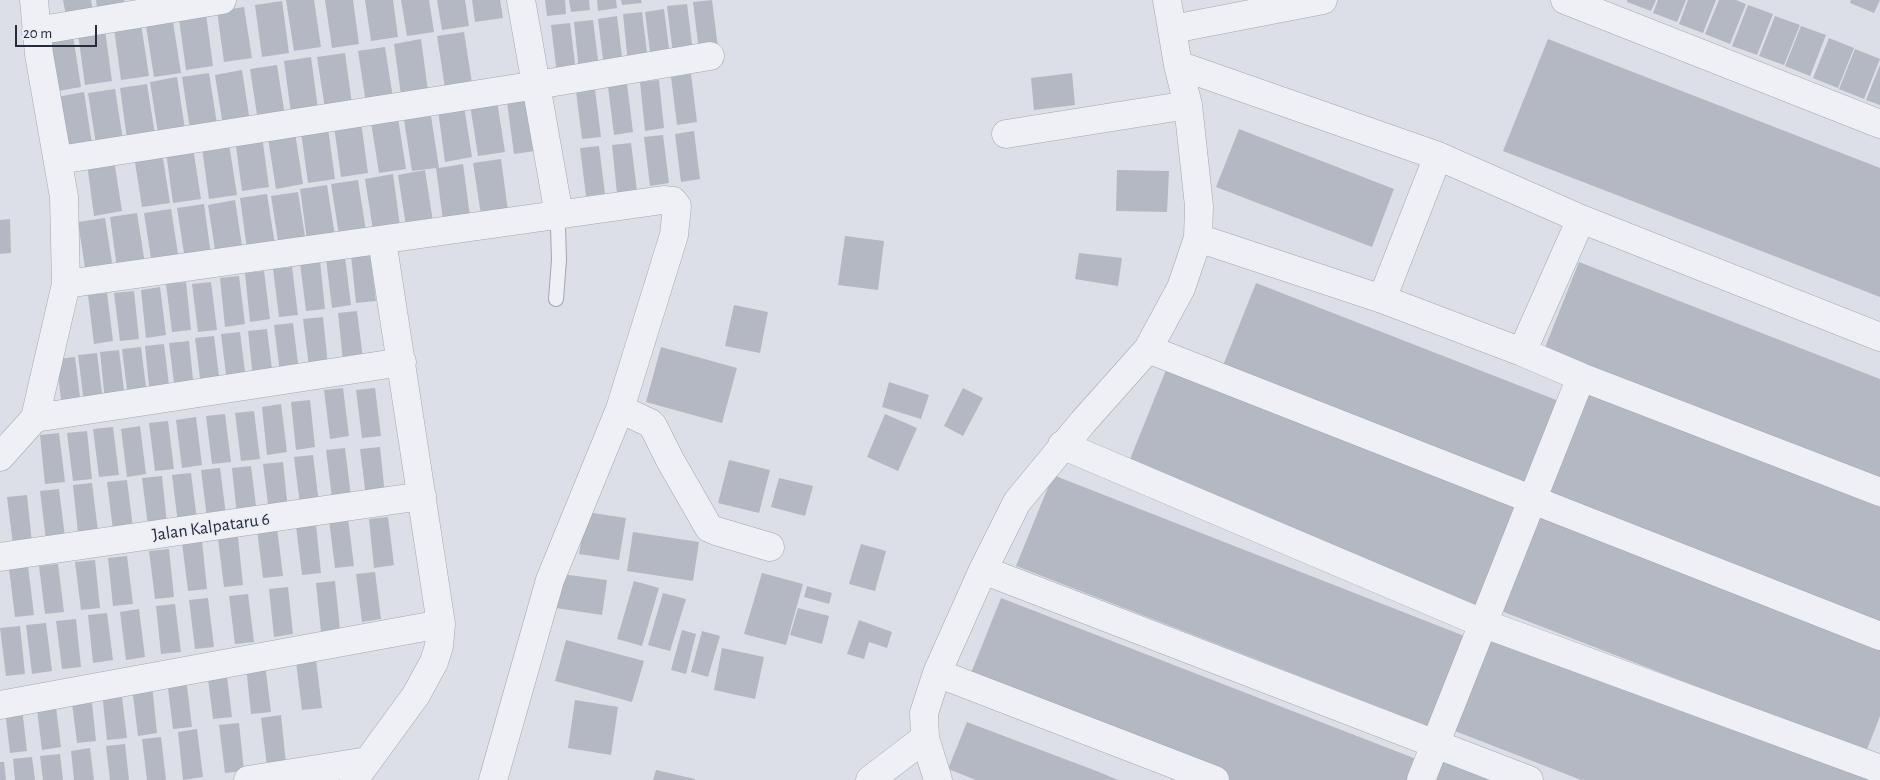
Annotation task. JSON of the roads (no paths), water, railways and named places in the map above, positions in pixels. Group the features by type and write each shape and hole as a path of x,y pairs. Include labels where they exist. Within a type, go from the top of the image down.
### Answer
{"street":[{"path":"0,457 35,418 66,284 64,197 39,54 34,0"},
{"path":"36,31 222,0"},
{"path":"521,0 559,215"},
{"path":"938,780 925,738 924,713 937,673 983,570 1017,502 1062,445 1148,349 1181,288 1198,238 1199,206 1188,105 1178,66 1167,0"},
{"path":"1565,0 1880,124"},
{"path":"1173,29 1312,1"},
{"path":"59,160 537,86 710,56"},
{"path":"1178,66 1438,156 1581,219 1880,337"},
{"path":"1006,134 1188,105"},
{"path":"1382,299 1438,156"},
{"path":"66,284 663,200 673,201 677,206 674,235 620,409 550,580 493,780"},
{"path":"1522,352 1581,219"},
{"path":"1198,238 1382,299 1522,352 1581,378 1880,492"},
{"path":"248,780 361,771 416,695 434,662 439,646 441,624 382,240"},
{"path":"1148,349 1880,636"},
{"path":"35,418 402,362"},
{"path":"1421,780 1581,378"},
{"path":"620,409 653,426 709,528 770,548"},
{"path":"1062,445 1482,623 1880,769"},
{"name":"Jalan Kalpataru 6","path":"0,557 422,496"},
{"path":"983,570 1529,780"},
{"path":"0,706 441,624"},
{"path":"937,673 1215,780"},
{"path":"870,780 925,738"}],"lane":[{"path":"556,299 559,260 559,215"}]}
